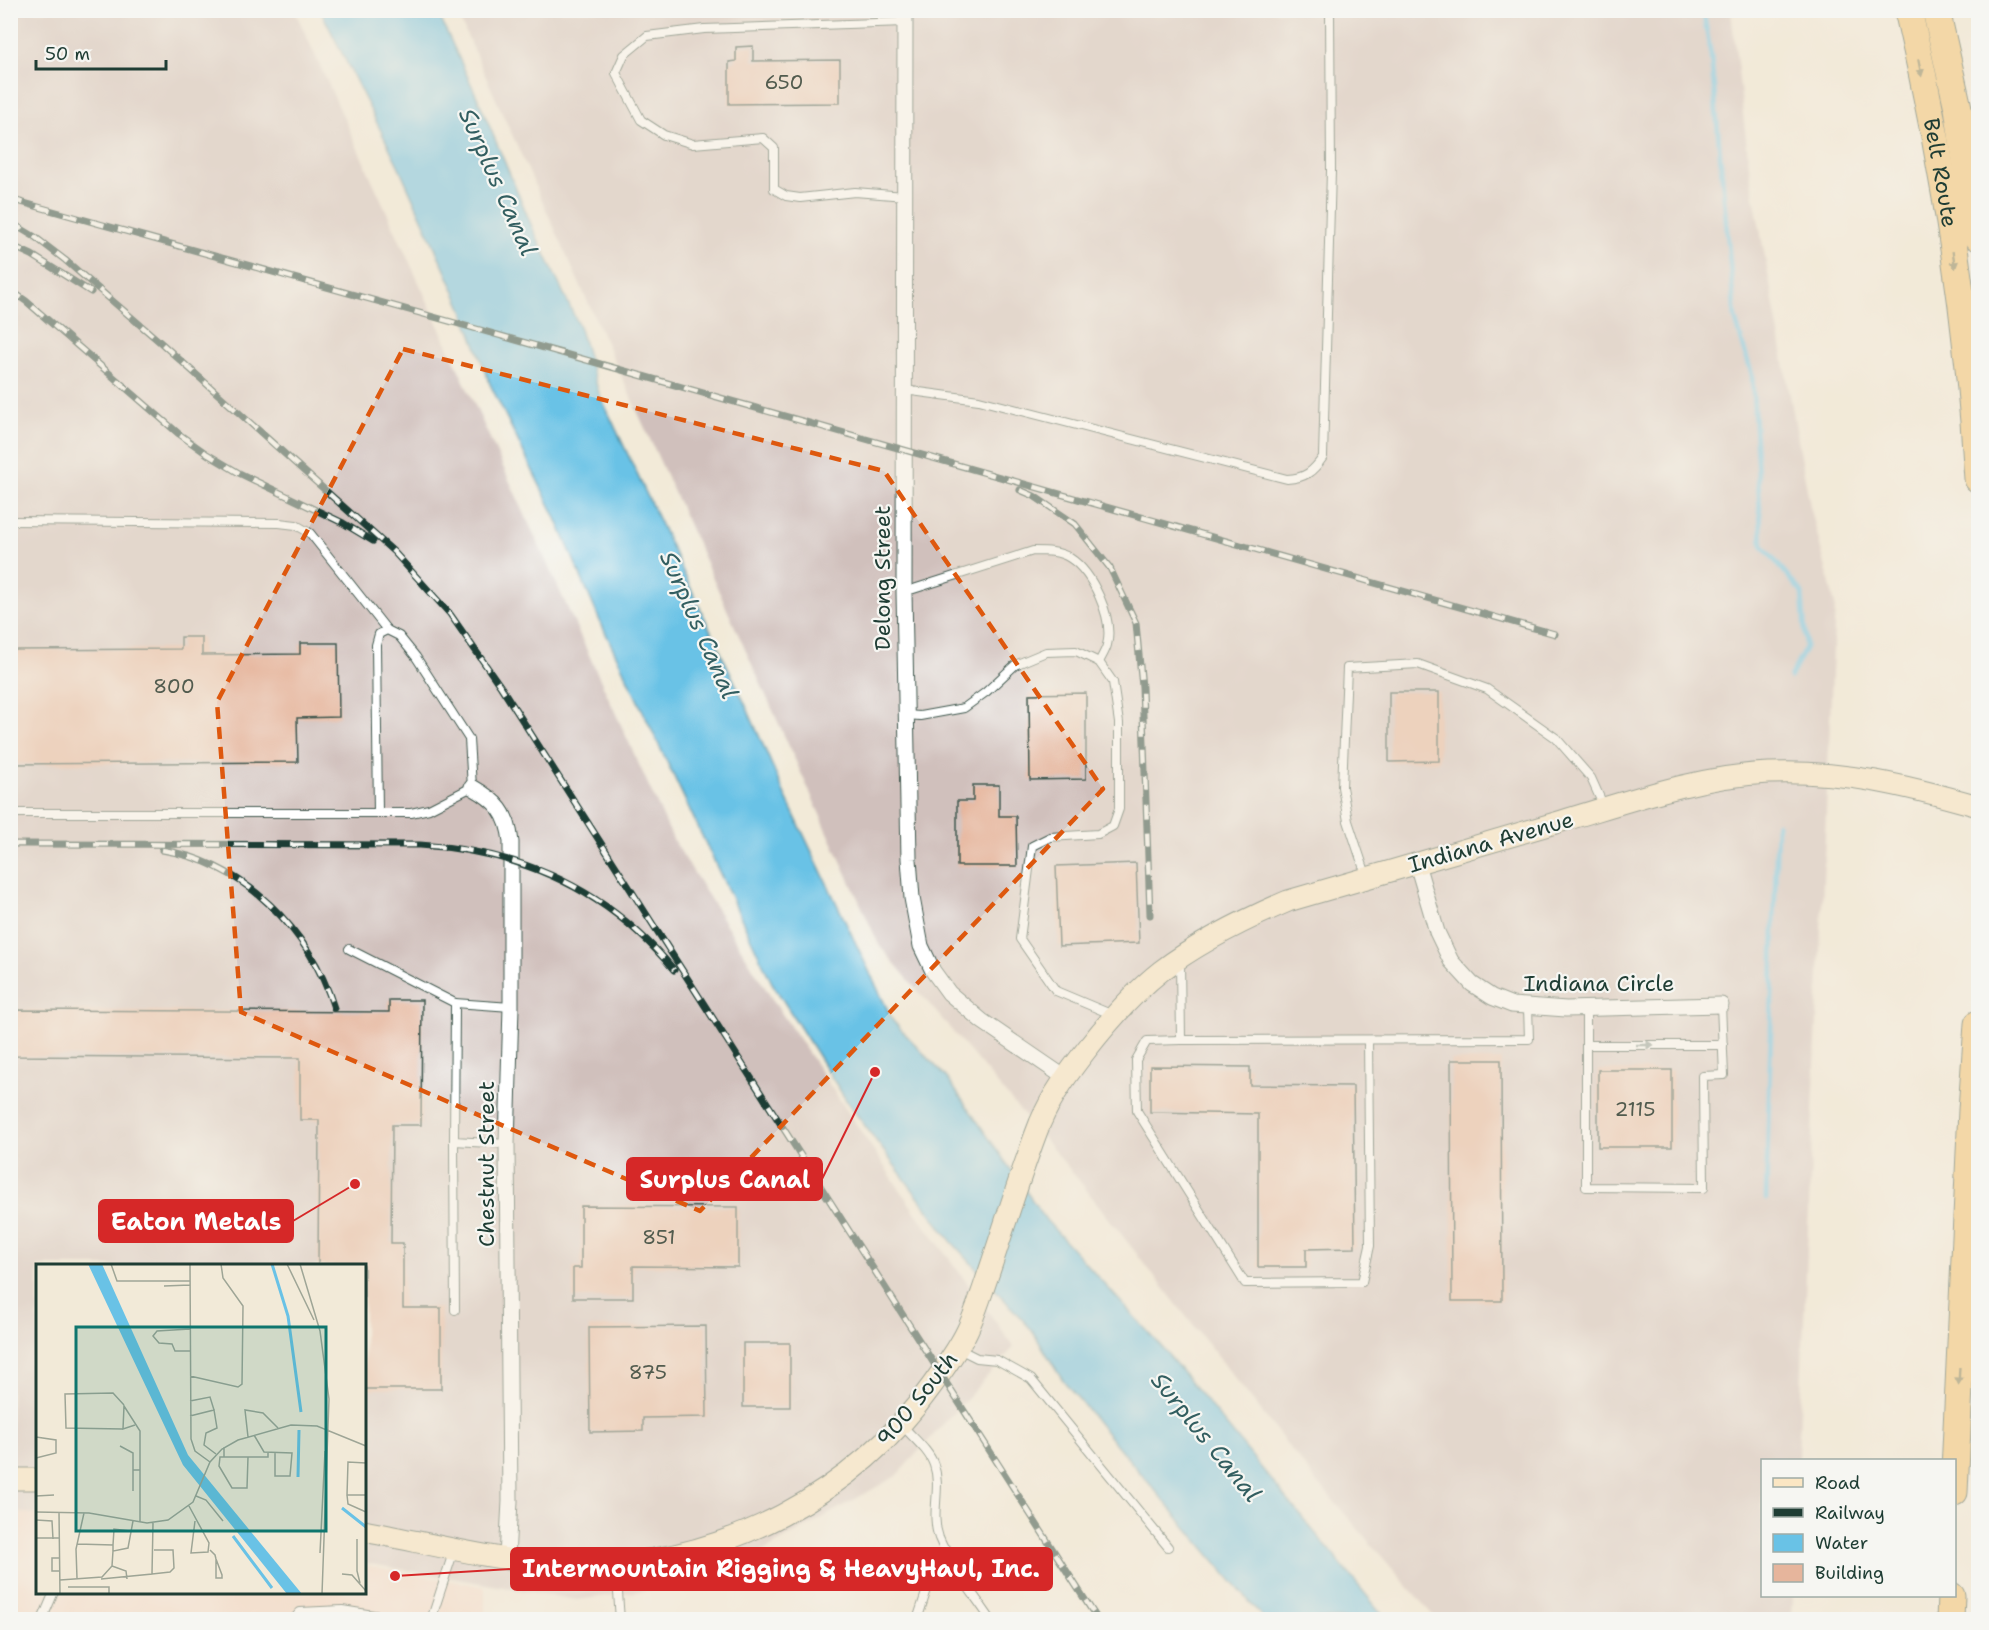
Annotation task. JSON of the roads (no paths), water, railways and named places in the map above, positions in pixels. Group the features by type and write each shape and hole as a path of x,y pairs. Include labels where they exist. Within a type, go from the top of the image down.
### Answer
{"highway":[{"name":"Belt Route","path":"1908,10 1936,152 1956,272 1975,416 1978,479"},
{"name":"Belt Route","path":"1936,10 1958,108 1978,237"},
{"path":"1956,1459 1978,1024"},
{"path":"1950,1620 1951,1597"}],"street":[{"name":"Delong Street","path":"905,16 904,592 912,898 921,946 933,971 949,993 982,1021 1064,1077"},
{"name":"Indiana Avenue","path":"1064,1077 1114,1015 1160,972 1255,915 1288,901 1605,808 1708,781 1767,773 1838,776 1914,788 1978,806"},
{"name":"Chestnut Street","path":"472,787 489,797 498,806 509,830 511,1007 507,1144 510,1501 507,1558"},
{"name":"Indiana Circle","path":"1417,864 1437,932 1451,961 1472,984 1492,997 1512,1005 1528,1007 1721,1005"},
{"name":"900 South","path":"366,1531 507,1558 562,1564 616,1563 682,1552 729,1538 756,1528 808,1501 858,1466 901,1424 928,1392 958,1348 975,1312 1041,1121 1064,1077"},
{"path":"10,1479 36,1479"}],"lane":[{"path":"904,390 979,400 1287,479 1300,478 1314,470 1323,457 1331,171 1330,10"},
{"path":"904,196 855,192 800,198 786,196 774,189 774,148 763,138 693,144 664,135 641,120 616,73 624,55 647,36 704,29 905,16"},
{"path":"10,520 279,523 296,525 310,533 387,630 399,636 416,657 469,739 472,787 429,809 411,813 10,813"},
{"path":"904,592 1033,551 1050,551 1068,557 1084,570 1098,594 1107,622 1108,644 1099,662"},
{"path":"378,813 376,645 379,634 387,630"},
{"path":"906,715 920,716 964,708 986,692 1015,665 1046,652 1076,651 1099,662 1113,682 1119,723 1119,809 1113,826 1098,834 1050,837 1032,846 1020,939 1056,992 1114,1015"},
{"path":"1367,878 1347,821 1342,787 1347,668 1418,664 1487,689 1556,738 1591,778 1605,808"},
{"path":"349,949 455,1003 511,1007"},
{"path":"1180,959 1181,1040"},
{"path":"455,1003 455,1310"},
{"path":"1586,1008 1586,1187 1704,1188 1703,1076 1724,1075 1721,1005"},
{"path":"1368,1040 1370,1246 1362,1282 1245,1283 1137,1111 1136,1060 1147,1041 1529,1039 1528,1007"},
{"path":"1586,1045 1723,1045"},
{"path":"454,1142 507,1144"},
{"path":"958,1348 977,1358 997,1360 1031,1379 1168,1547"},
{"path":"901,1424 931,1459 936,1488 935,1520 939,1537 953,1564 991,1620"},
{"path":"431,1620 454,1548"},
{"path":"917,1620 937,1559 946,1550"},
{"path":"616,1563 620,1620"},
{"path":"42,1620 54,1594"},
{"path":"293,1620 300,1612 342,1610 405,1620"}],"water":[{"path":"321,11 437,11 478,99 533,229 579,326 599,393 746,706 788,802 893,1021 947,1078 1046,1220 1161,1346 1386,1619 1264,1619 1063,1380 1031,1329 951,1241 848,1103 772,983 600,621 555,516 490,384 462,308 399,167"}],"waterway":[{"path":"1703,10 1711,56 1735,318 1752,375 1762,545 1802,593 1806,647 1790,678"},
{"path":"1766,1199 1777,824"}],"railway":[{"path":"10,199 1555,634"},
{"path":"10,222 35,237 65,260 160,342 394,552 450,614 501,687 1098,1620"},
{"path":"10,245 32,255 91,292"},
{"path":"10,290 26,301 179,434 207,454 239,473 343,523 373,541"},
{"path":"1020,490 1034,496 1075,524 1110,568 1136,623 1142,687 1150,915"},
{"path":"10,844 420,845 458,849 528,866 592,897 648,942 674,970"},
{"path":"162,850 192,857 220,869 246,885 270,905 291,927 309,952 334,1008"}],"place":[{"name":"Surplus Canal","path":"875,1072"},
{"name":"Eaton Metals","path":"355,1184"},
{"name":"Intermountain Rigging & HeavyHaul, Inc.","path":"395,1576"}]}
